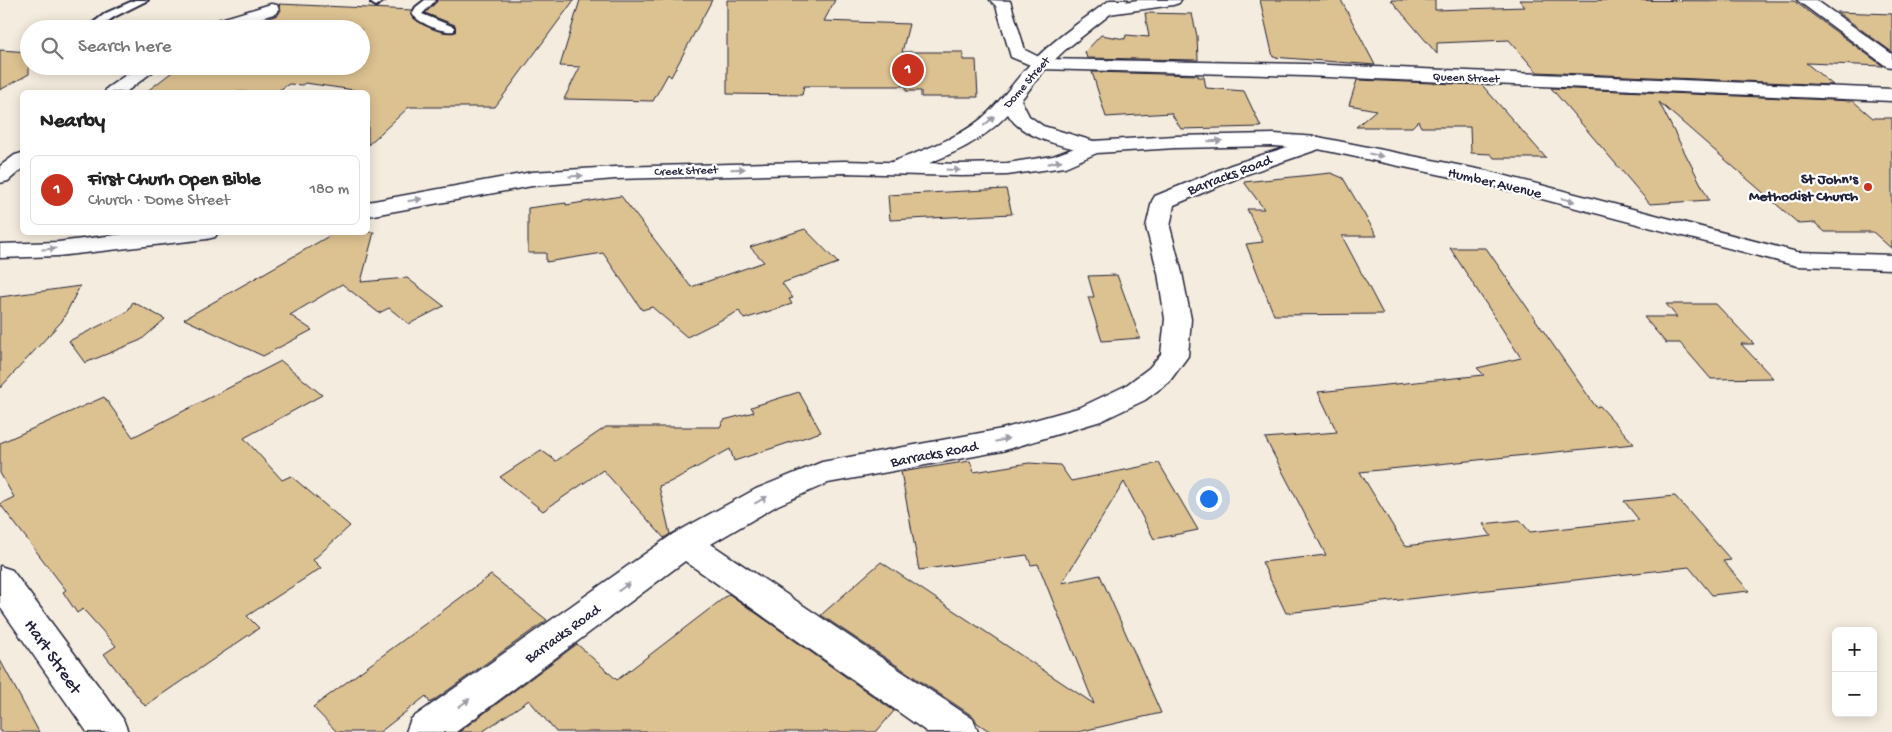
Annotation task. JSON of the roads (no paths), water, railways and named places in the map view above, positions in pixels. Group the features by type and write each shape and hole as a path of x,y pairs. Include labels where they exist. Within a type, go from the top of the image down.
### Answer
{"street":[{"path":"998,0 1004,4 1017,53 1040,64"},
{"path":"1114,4 1173,0"},
{"path":"1805,0 1892,62"},
{"name":"Dome Street","path":"900,167 961,142 988,123 1011,100 1040,64 1059,46 1114,4"},
{"path":"236,20 271,9"},
{"name":"Queen Street","path":"1040,64 1305,70 1892,95"},
{"path":"117,90 138,75"},
{"name":"Humber Avenue","path":"1011,100 1021,119 1036,130 1093,147"},
{"name":"Humber Avenue","path":"1007,168 1057,162 1093,147 1274,140 1318,143 1487,178 1797,259 1892,262"},
{"name":"Barracks Road","path":"425,732 685,543 767,497 822,473 1002,440 1091,414 1135,393 1159,375 1174,356 1178,319 1170,273 1158,227 1163,201 1246,166 1318,143"},
{"path":"0,176 20,161"},
{"name":"Creek Street","path":"370,209 532,179 615,173 722,169 900,167 961,170 1007,168"},
{"path":"0,251 58,248 179,235"},
{"path":"685,543 959,732"},
{"name":"Hart Street","path":"0,580 109,732"}],"lane":[{"path":"102,20 110,14 143,0"},
{"path":"431,0 419,9 417,14 421,18 450,29"}],"place":[{"name":"First Churh Open Bible","path":"908,70"},
{"name":"St John's Methodist Church","path":"1868,187"}]}
